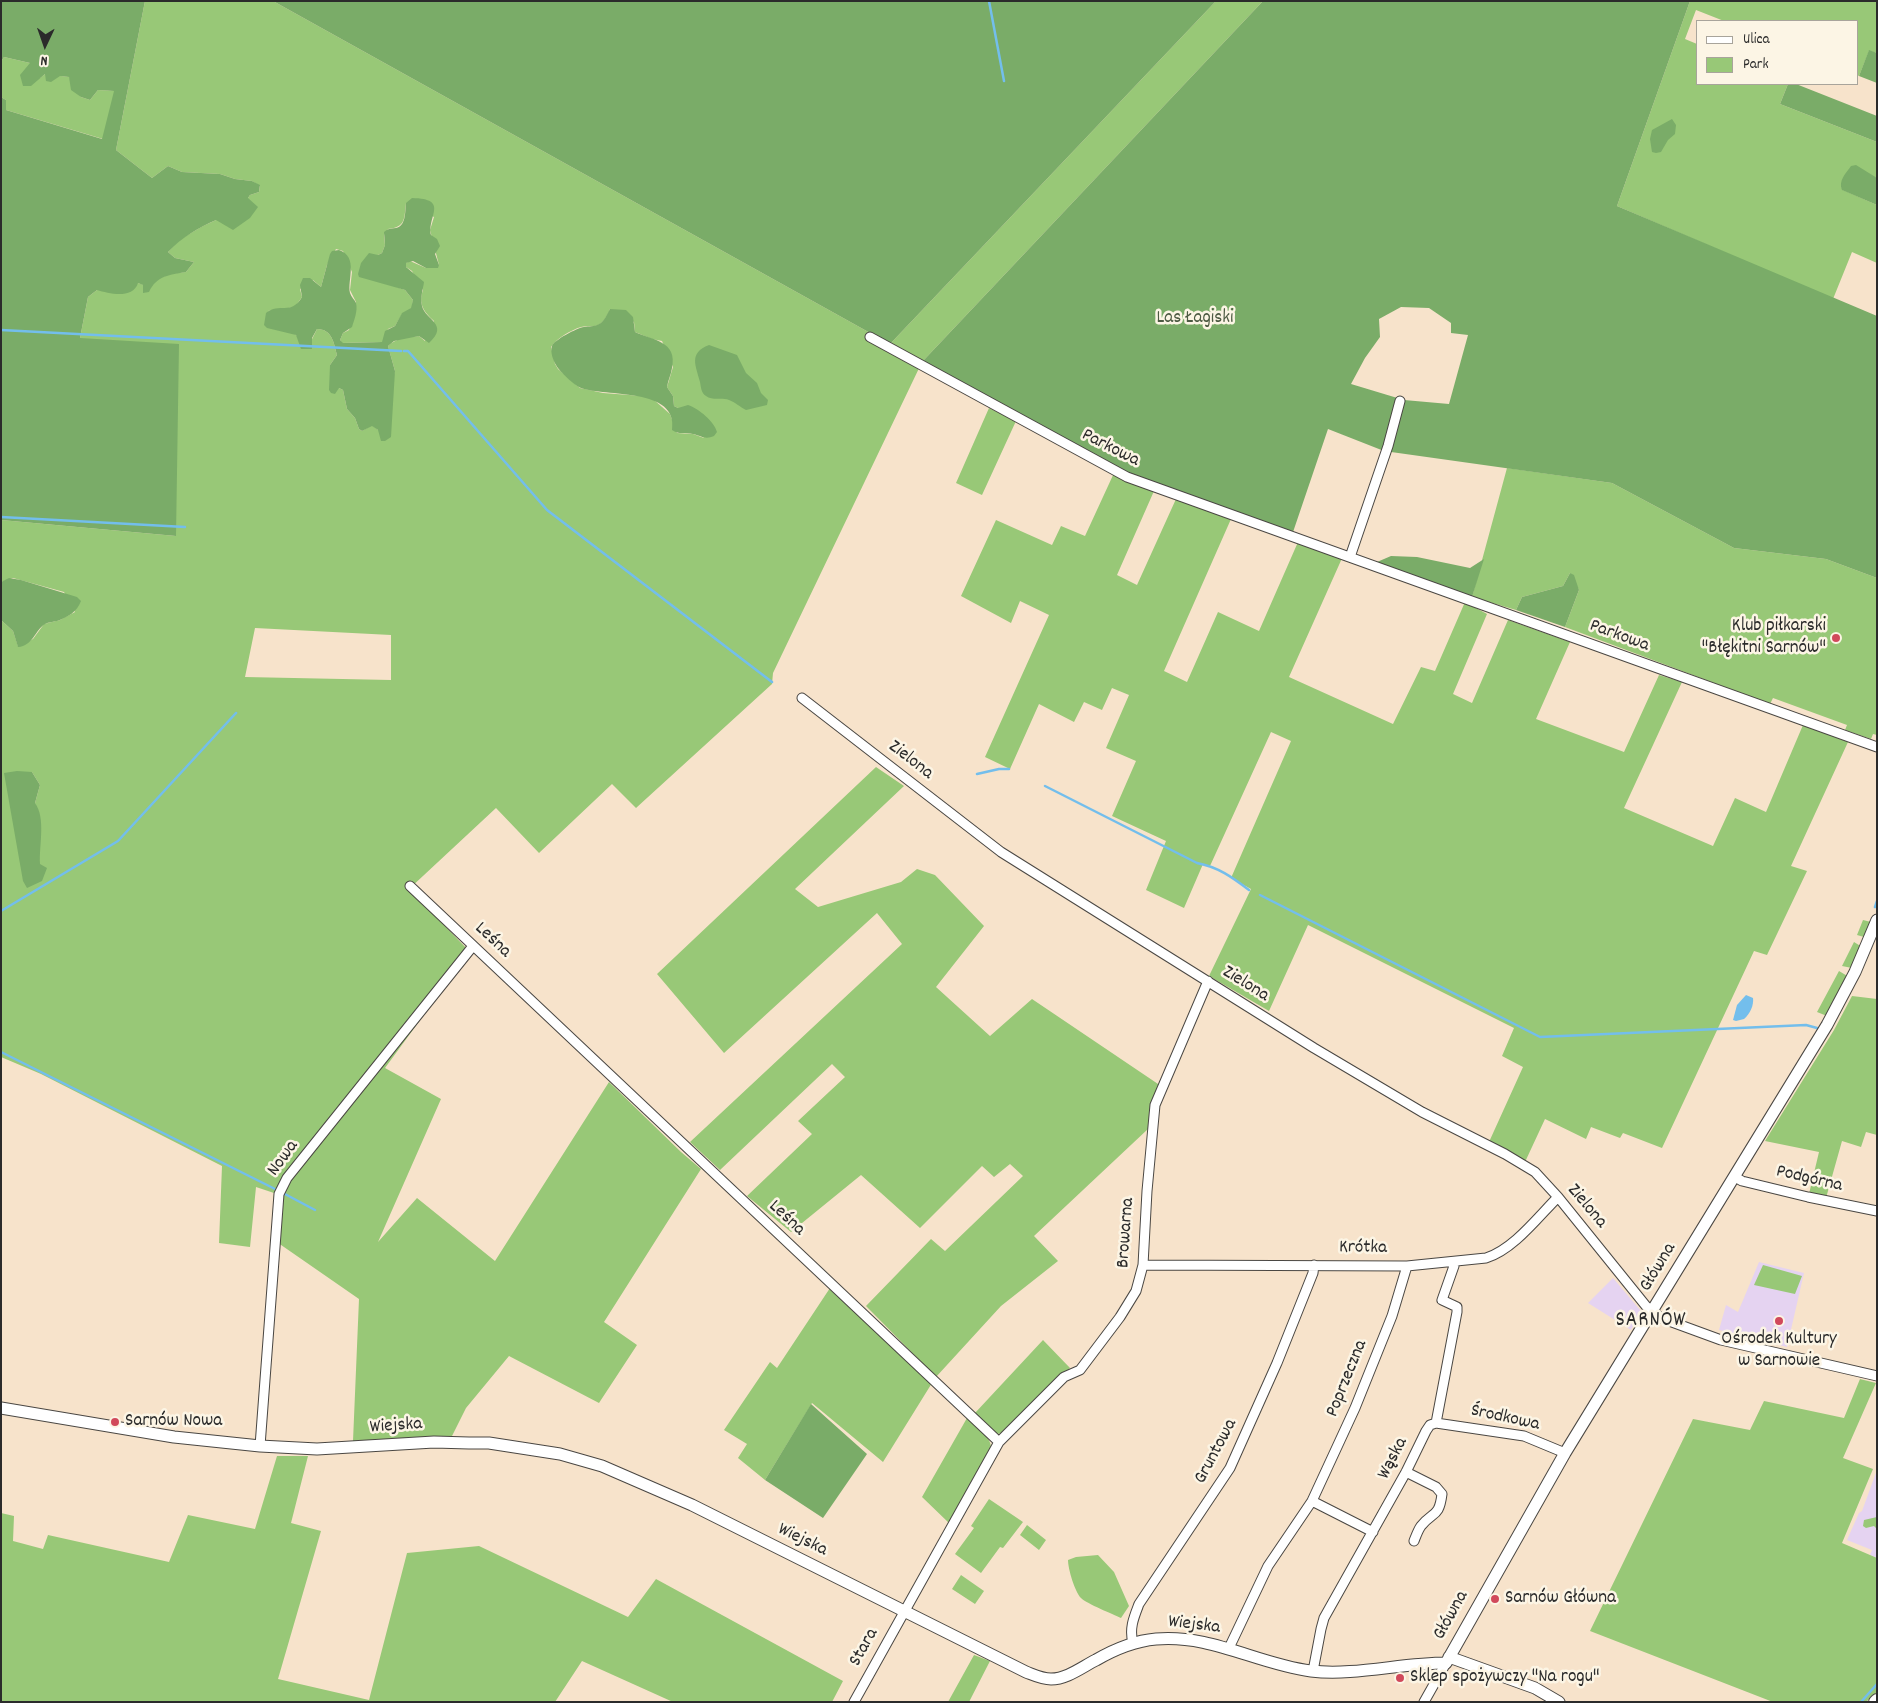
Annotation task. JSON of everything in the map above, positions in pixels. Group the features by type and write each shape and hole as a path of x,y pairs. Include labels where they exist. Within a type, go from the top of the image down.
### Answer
{"street":[{"name":"Parkowa","path":"870,337 1127,477 1877,747"},
{"path":"1350,557 1388,446 1400,401"},
{"name":"Zielona","path":"802,698 1001,852 1314,1048 1422,1112 1505,1154 1535,1172 1653,1312"},
{"name":"Leśna","path":"410,886 999,1442"},
{"name":"Główna","path":"1424,1702 1565,1453 1653,1312 1848,989 1877,920"},
{"name":"Nowa","path":"260,1446 279,1194 287,1178 473,946"},
{"name":"Browarna","path":"999,1442 1064,1377 1080,1370 1129,1303 1140,1282 1143,1265 1147,1191 1155,1105 1208,981"},
{"name":"Podgórna","path":"1735,1177 1742,1181 1808,1197 1877,1211"},
{"name":"Krótka","path":"1143,1265 1408,1266 1486,1258 1500,1253 1558,1197"},
{"path":"1436,1424 1457,1312 1457,1307 1442,1300 1454,1262"},
{"name":"Gruntowa","path":"1133,1643 1131,1634 1132,1620 1139,1604 1234,1461 1280,1354 1313,1273 1314,1265"},
{"name":"Poprzeczna","path":"1228,1648 1268,1566 1312,1501 1355,1408 1392,1316 1408,1266"},
{"path":"1653,1312 1669,1321 1721,1340 1877,1376"},
{"name":"Wiejska","path":"1,1408 174,1437 260,1446 317,1448 434,1442 489,1443 536,1449 567,1456 602,1466 692,1505 1026,1672 1043,1678 1051,1679 1066,1676 1133,1643 1172,1638 1202,1641 1275,1663 1313,1671 1346,1671 1448,1660 1534,1688 1559,1702"},
{"name":"Środkowa","path":"1436,1424 1524,1436 1565,1453"},
{"name":"Wąska","path":"1313,1671 1324,1618 1406,1472 1426,1431 1430,1425 1436,1424"},
{"path":"904,1611 999,1442"},
{"path":"1406,1472 1436,1487 1442,1494 1440,1507 1435,1514 1420,1526 1414,1541"},
{"path":"1312,1501 1373,1532"},
{"name":"Stara","path":"854,1702 904,1611"}],"shaded area":[{"path":"1759,1262 1804,1273 1787,1347 1719,1330 1726,1305 1738,1312"},
{"path":"1613,1278 1641,1311 1631,1330 1588,1303"},
{"path":"1877,1470 1877,1558 1870,1555 1872,1550 1847,1540 1859,1513 1862,1511"}],"green space":[{"path":"1,1 145,1 116,150 152,178 168,166 182,172 220,174 235,179 252,181 260,185 259,192 250,195 248,198 258,207 250,218 233,230 216,220 190,233 168,252 175,258 194,262 186,272 169,275 160,279 152,286 149,292 143,293 143,285 138,283 135,288 126,293 114,294 97,290 88,297 80,338 179,344 176,536 1,520 1,97 6,100 6,110 102,139 114,91 98,90 90,100 81,97 71,90 69,77 60,76 51,82 46,81 45,74 31,86 23,86 20,75 30,63 4,57 1,62"},
{"path":"145,1 273,1 890,344 1216,1 1263,1 922,362 773,673 772,684 636,808 612,784 539,853 496,808 409,889 470,952 385,1068 441,1099 378,1242 417,1198 495,1261 609,1082 701,1169 604,1322 637,1345 599,1403 509,1356 466,1408 452,1436 385,1442 353,1441 359,1299 271,1238 274,1193 256,1187 250,1247 219,1243 222,1166 41,1074 1,1057 1,620 13,631 18,646 33,639 44,624 60,620 75,612 64,592 13,578 1,582 1,520 176,536 80,338 88,297 97,290 138,283 147,285 167,275 186,272 194,262 175,258 168,252 179,240 216,220 250,195 259,192 260,186 252,181 235,179 220,174 182,172 168,166 152,178 116,150","holes":["406,203 434,217 430,230 439,265 426,268 410,261 406,263 406,267 412,271 423,290 421,299 423,307 434,321 425,341 419,336 411,337 398,340 388,346 395,371 378,430 372,425 362,431 359,429 355,418 347,409 343,390 339,388 330,365 337,355 332,337 326,331 317,329 312,339 312,349 268,311 295,307 302,297 300,289 313,280 321,287 327,265 336,249 343,251 352,272 350,290 356,302 349,330 343,333 340,340 342,343 383,342 388,329 395,326 402,314 412,308 413,300 405,290 391,285 378,255 382,253 385,245 384,235 388,229 401,224 404,218","610,309 634,322 635,332 662,341 673,367 667,387 673,396 674,406 678,408 704,438 693,434 677,433 670,414 653,399 642,396 603,393 580,388 558,369 551,347 557,340 577,328 599,325 605,319","255,628 391,635 391,680 245,677","32,772 40,785 35,803 40,864"]},
{"path":"273,1 1216,1 890,344"},
{"name":"Las Łagiski","path":"1263,1 1690,1 1617,206 1877,316 1877,578 1826,559 1734,548 1612,483 1384,451 1328,429 1292,535 1130,476 922,362","holes":["1401,307 1429,308 1451,323 1451,333 1468,335 1449,404 1404,400 1351,384 1365,358 1380,337 1379,319"]},
{"path":"1690,1 1877,1 1877,53 1869,51 1859,76 1858,20 1721,20 1696,10 1685,39 1696,44 1696,85 1788,85 1780,104 1877,142 1877,178 1871,176 1841,186 1843,190 1877,205 1877,263 1852,252 1833,299 1617,206"},
{"path":"1869,50 1877,53 1877,83 1859,76"},
{"path":"4,57 30,63 40,78 45,74 69,77 81,97 90,100 98,90 115,91 103,139 6,110 6,100 1,97 1,62"},
{"path":"1788,85 1799,85 1877,116 1877,142 1780,104"},
{"path":"1672,119 1676,125 1675,134 1668,140 1661,152 1652,152 1650,139 1652,130"},
{"path":"1856,165 1877,178 1877,205 1842,190 1841,183 1843,177 1851,166"},
{"path":"412,198 424,199 434,205 431,235 437,239 440,246 435,254 439,265 438,268 426,268 413,261 406,263 406,267 424,282 421,297 422,306 437,327 437,331 435,337 429,343 419,336 394,341 388,346 395,371 391,437 381,441 378,430 372,426 362,431 359,429 355,418 347,409 343,390 339,388 335,394 329,390 330,365 337,355 332,337 326,331 317,329 312,338 312,349 301,349 296,335 267,328 264,325 266,313 271,310 289,308 298,303 302,297 300,285 303,278 310,278 321,287 330,254 332,251 339,250 349,258 351,269 349,288 356,306 356,315 352,327 343,333 340,340 343,343 382,342 385,331 395,326 402,313 411,308 413,300 405,290 359,277 358,274 361,263 369,253 378,255 382,253 385,245 384,232 402,225 406,203"},
{"path":"610,309 626,310 633,317 635,332 656,340 667,347 673,359 672,371 667,387 673,396 674,406 678,408 688,405 701,412 715,428 717,432 714,436 706,438 675,432 672,430 671,416 664,407 653,400 581,388 558,368 554,361 552,346 561,338 576,330 601,323"},
{"path":"709,345 737,355 746,373 757,383 761,393 768,400 767,405 746,410 729,400 711,398 704,395 701,390 695,360 698,352"},
{"path":"989,408 1016,421 982,495 956,483"},
{"path":"1507,468 1612,483 1734,548 1826,559 1877,578 1877,735 1873,734 1871,739 1845,730 1847,725 1773,698 1770,704 1565,627 1579,590 1570,573 1563,586 1522,597 1516,610 1472,597"},
{"path":"1114,473 1154,491 1117,575 1137,585 1176,499 1231,519 1164,671 1187,682 1218,612 1259,631 1298,542 1343,556 1289,677 1393,724 1421,667 1435,671 1465,602 1487,614 1453,694 1472,703 1508,620 1570,642 1536,719 1624,752 1659,675 1682,682 1624,808 1713,846 1735,798 1766,812 1803,725 1848,742 1791,866 1807,871 1767,955 1754,951 1662,1148 1623,1133 1620,1138 1591,1127 1586,1139 1545,1119 1525,1162 1489,1142 1523,1067 1502,1056 1514,1028 1308,925 1269,1011 1209,976 1251,889 1231,878 1291,741 1271,732 1210,866 1203,864 1184,908 1146,890 1166,841 1112,816 1136,761 1106,748 1129,695 1112,688 1102,710 1084,702 1074,722 1039,704 1010,769 985,757 1049,615 1020,601 1011,623 961,596 996,520 1052,545 1061,526 1085,536"},
{"path":"1391,556 1417,557 1470,568 1484,559 1472,597 1377,562"},
{"path":"1570,573 1574,575 1579,590 1565,627 1516,610 1522,597 1563,586"},
{"path":"9,578 77,597 81,601 72,614 45,624 27,644 18,647 13,631 1,620 1,582"},
{"path":"876,767 904,786 795,889 818,907 901,882 917,869 935,875 984,926 936,987 990,1036 1032,999 1161,1086 1148,1129 1034,1236 1058,1261 1001,1306 936,1377 866,1306 931,1239 945,1251 1023,1176 1010,1164 994,1177 982,1166 920,1228 861,1175 791,1232 747,1196 812,1134 798,1121 845,1077 832,1064 720,1170 690,1142 902,944 877,913 724,1053 657,974"},
{"path":"17,771 32,772 40,785 35,803 41,824 40,864 47,868 42,881 27,888 23,881 4,773"},
{"path":"1863,920 1871,922 1864,937 1857,935"},
{"path":"1854,942 1862,947 1852,968 1842,966"},
{"path":"1839,971 1849,977 1827,1016 1817,1012"},
{"path":"1852,996 1877,999 1877,1135 1866,1132 1861,1147 1842,1141 1826,1198 1809,1194 1819,1152 1765,1141 1834,1030"},
{"path":"1763,1265 1802,1276 1795,1294 1754,1285"},
{"path":"830,1288 932,1383 883,1462 812,1403 765,1480 738,1458 747,1444 724,1430 770,1362 777,1368"},
{"path":"1043,1340 1070,1368 1005,1431 998,1434 995,1433 975,1413"},
{"path":"1860,1379 1876,1383 1843,1458 1873,1469 1842,1543 1877,1558 1877,1692 1866,1702 1773,1702 1590,1631 1693,1419 1750,1430 1764,1401 1844,1418"},
{"path":"811,1404 867,1454 823,1518 765,1480"},
{"path":"967,1418 987,1437 991,1451 950,1524 922,1497"},
{"path":"277,1456 308,1456 291,1523 321,1531 278,1679 369,1700 407,1553 479,1546 628,1617 656,1579 843,1681 832,1702 673,1702 582,1661 555,1702 1,1702 1,1513 14,1516 13,1541 43,1549 48,1535 169,1562 188,1515 255,1529"},
{"path":"989,1499 1023,1522 1003,1548 1000,1547 981,1573 955,1554 974,1528 971,1526"},
{"path":"1877,1517 1877,1529 1874,1526 1866,1528 1863,1526 1864,1520"},
{"path":"1027,1525 1046,1540 1039,1550 1020,1535"},
{"path":"1098,1555 1114,1572 1129,1606 1121,1618 1081,1598 1074,1586 1068,1560 1076,1557"},
{"path":"961,1575 984,1591 975,1604 952,1589"},
{"path":"974,1655 990,1661 969,1702 948,1702"}],"water":[{"path":"1746,995 1753,998 1750,1012 1744,1019 1733,1020 1737,1005"}],"waterway":[{"path":"989,1 1004,81"},
{"path":"1,330 401,351"},
{"path":"404,351 408,351 547,510 772,682"},
{"path":"1,517 185,527"},
{"path":"1,911 118,841 236,713"},
{"path":"977,774 999,769 1009,769"},
{"path":"1045,786 1197,863 1218,870 1249,890"},
{"path":"1260,895 1540,1037 1806,1025 1817,1028"},
{"path":"1875,907 1877,901"},
{"path":"1,1052 275,1189"},
{"path":"283,1193 315,1210"},
{"path":"1861,1702 1877,1684"}],"place":[{"name":"Klub piłkarski \"Błękitni Sarnów\"","path":"1836,638"},
{"name":"Ośrodek Kultury w Sarnowie","path":"1779,1321"},
{"name":"Sarnów Nowa","path":"115,1422"},
{"name":"Sarnów Główna","path":"1495,1599"},
{"name":"Sklep spożywczy \"Na rogu\"","path":"1400,1678"}],"district":[{"name":"SARNÓW","path":"1651,1322"}]}
